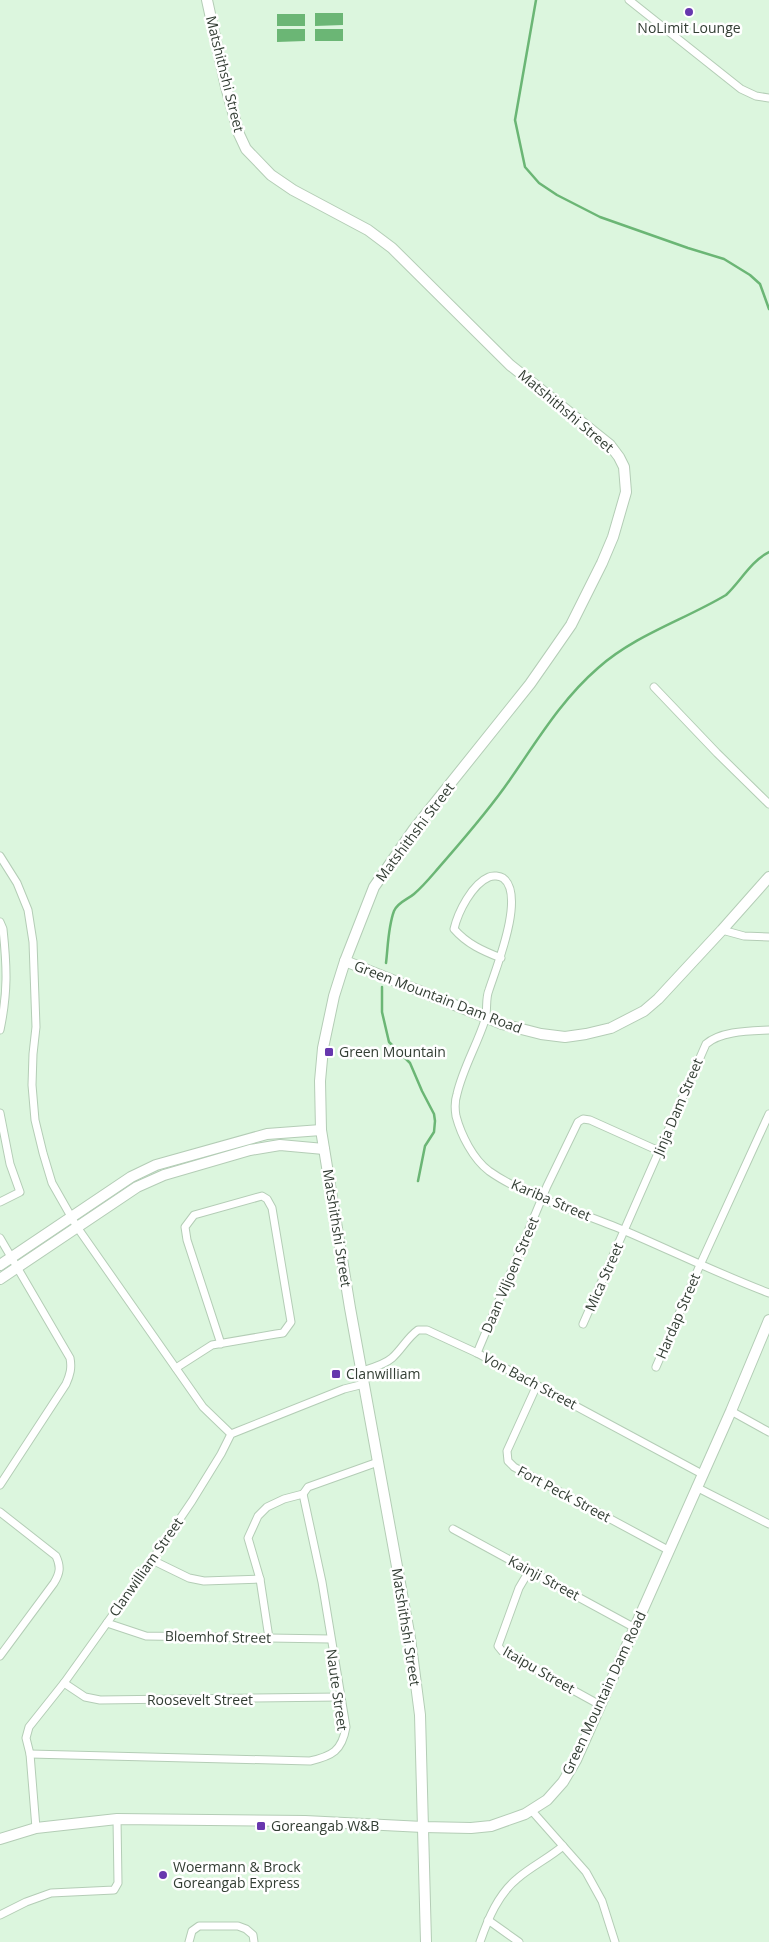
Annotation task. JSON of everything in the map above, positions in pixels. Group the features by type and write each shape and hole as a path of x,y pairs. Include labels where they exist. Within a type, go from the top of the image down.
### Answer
{"street":[{"name":"Matshithshi Street","path":"207,0 226,87 239,134 246,149 271,175 292,190 368,230 392,248 510,365 610,445 624,468 626,492 613,537 571,624 530,684 414,829 374,887 361,916 345,961 334,996 323,1048 320,1080 321,1130 350,1308 410,1638 420,1714 426,1942"},
{"path":"628,0 741,89 756,96 769,98"},
{"path":"654,686 769,804"},
{"path":"0,856 28,910 34,952 36,1027 32,1085 35,1120 52,1183 77,1227 203,1407 231,1434 344,1389 364,1384"},
{"name":"Kariba Street","path":"501,958 472,944 454,929 457,916 465,902 481,882 490,876 500,876 506,880 510,889 512,908 501,958 488,992 486,1018 456,1096 456,1114 460,1129 475,1155 488,1170 543,1198 769,1293"},
{"name":"Green Mountain Dam Road","path":"345,961 486,1018 524,1031 565,1036 586,1034 611,1028 644,1011 722,930 769,877"},
{"path":"0,922 3,929 7,973 0,1030"},
{"path":"722,930 744,936 769,937"},
{"name":"Jinja Dam Street","path":"624,1231 706,1044 714,1037 748,1031 769,1030"},
{"path":"0,1113 10,1164 20,1192 0,1202"},
{"path":"700,1265 769,1114"},
{"name":"Daan Viljoen Street","path":"477,1353 543,1198 578,1122 583,1119 590,1120 659,1151"},
{"path":"0,1265 131,1177 156,1165 267,1134 321,1130"},
{"path":"0,1279 137,1187 164,1176 250,1150 280,1146 324,1150"},
{"path":"176,1368 212,1345 221,1344 283,1333 291,1322 272,1208 267,1199 262,1196 194,1216 185,1227 187,1240 221,1344"},
{"name":"Mica Street","path":"583,1324 624,1231"},
{"path":"0,1238 70,1358 71,1366 66,1384 0,1485"},
{"name":"Hardap Street","path":"656,1367 700,1265"},
{"name":"Green Mountain Dam Road","path":"0,1839 36,1828 117,1819 306,1821 471,1828 491,1826 532,1810 546,1800 562,1782 576,1760 636,1628 668,1550 731,1411 769,1320"},
{"name":"Von Bach Street","path":"362,1372 393,1358 404,1343 418,1330 427,1330 477,1353 702,1474"},
{"name":"Fort Peck Street","path":"537,1385 507,1450 508,1461 514,1467 668,1550"},
{"path":"731,1411 769,1432"},
{"name":"Clanwilliam Street","path":"36,1828 30,1754 26,1738 29,1726 64,1683 152,1560 221,1454 231,1434"},
{"path":"269,1638 260,1579 248,1538 258,1516 266,1507 284,1499 303,1494 308,1487 378,1462"},
{"path":"696,1487 769,1524"},
{"name":"Naute Street","path":"30,1754 310,1761 334,1753 344,1741 346,1727 322,1582 303,1494"},
{"path":"0,1512 56,1556 60,1565 59,1574 54,1583 0,1656"},
{"name":"Kainji Street","path":"453,1529 636,1628"},
{"path":"152,1560 189,1578 204,1581 260,1579"},
{"name":"Itaipu Street","path":"529,1570 520,1588 498,1646 502,1651 600,1705"},
{"name":"Bloemhof Street","path":"107,1623 146,1636 330,1639"},
{"name":"Roosevelt Street","path":"64,1683 85,1697 100,1700 340,1698"},
{"path":"532,1810 586,1872 602,1901 615,1942"},
{"path":"0,1915 26,1902 51,1893 66,1890 114,1890 118,1883 117,1819"},
{"path":"480,1942 488,1920 500,1898 518,1878 563,1846"},
{"path":"488,1920 519,1942"},
{"path":"189,1942 192,1931 199,1926 232,1926 246,1929 252,1935 254,1942"}],"shaded area":[{"path":"315,13 343,13 343,25 315,26"},
{"path":"277,14 305,14 305,26 277,26"},
{"path":"277,29 305,29 305,41 277,42"},
{"path":"315,29 343,29 343,41 315,41"}],"waterway":[{"path":"536,0 515,120 525,167 539,183 557,195 600,217 724,259 750,275 760,284 769,309"},
{"path":"386,963 390,924 396,908 422,886 473,828 501,793 550,721 585,680 612,656 628,646 726,595 751,566 769,552"},
{"path":"382,987 382,1012 389,1042 410,1063 434,1114 434,1132 425,1146 418,1181"}],"place":[{"name":"NoLimit Lounge","path":"689,12"},
{"name":"Green Mountain","path":"329,1052"},
{"name":"Clanwilliam","path":"336,1374"},
{"name":"Goreangab W&B","path":"261,1826"},
{"name":"Woermann & Brock Goreangab Express","path":"163,1875"}]}
